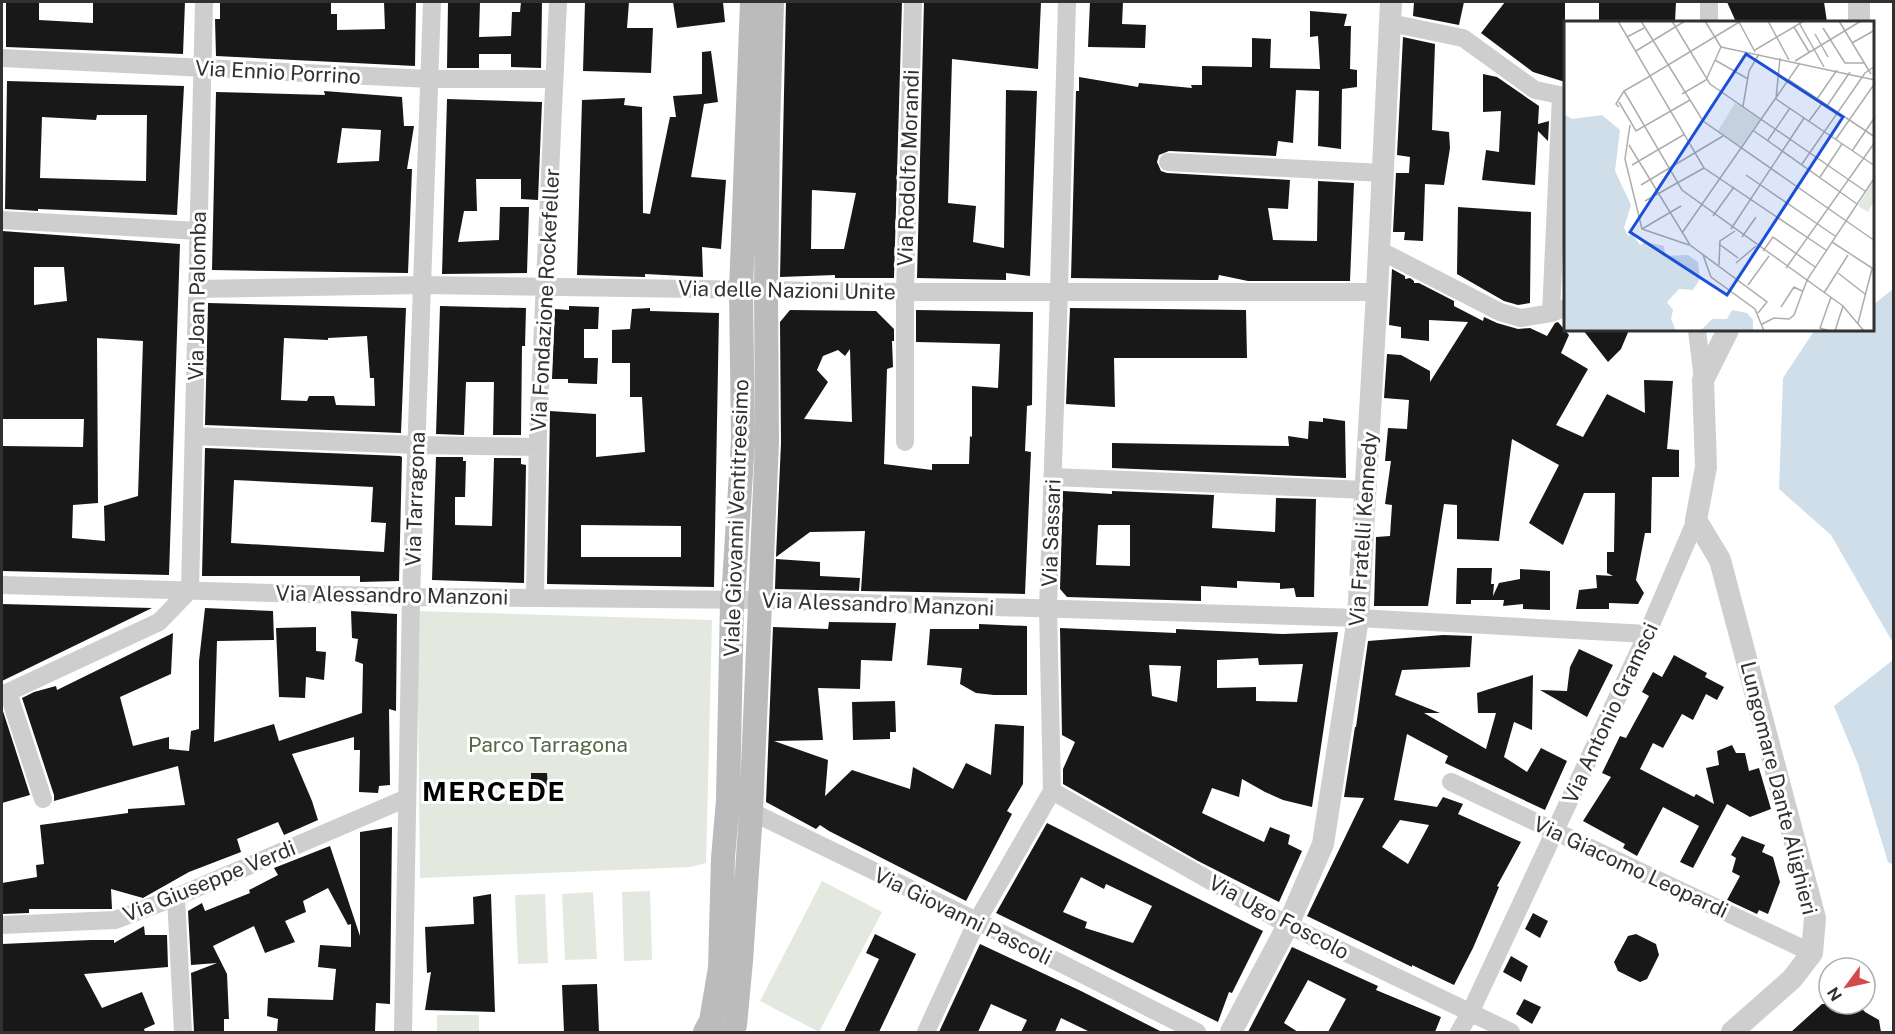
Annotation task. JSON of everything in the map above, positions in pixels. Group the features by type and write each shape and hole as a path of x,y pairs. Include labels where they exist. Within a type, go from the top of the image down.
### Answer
{"main road":[{"name":"Viale Giovanni Ventitreesimo","path":"732,1032 735,1025 741,961 751,812 767,442 766,291 752,2"},
{"name":"Viale Giovanni Ventitreesimo","path":"705,1032 711,1021 720,968 723,858 728,800 732,601 742,441 741,290 772,2"},
{"path":"742,441 767,442"}],"street":[{"name":"Via Joan Palomba","path":"190,590 204,2"},
{"name":"Via Tarragona","path":"404,1032 411,597 432,2"},
{"name":"Via Fondazione Rockefeller","path":"535,598 538,447 558,2"},
{"name":"Via Rodolfo Morandi","path":"905,442 905,292 913,2"},
{"name":"Via Sassari","path":"1052,791 1048,608 1066,2"},
{"path":"1709,21 1710,2"},
{"path":"1859,2 1859,21"},
{"path":"1379,250 1500,312 1521,318 1558,310 1563,96 1535,90 1463,38 1390,12"},
{"name":"Via Fratelli Kennedy","path":"1231,1032 1288,926 1323,844 1358,618 1390,12"},
{"name":"Via Ennio Porrino","path":"2,58 429,80 554,79"},
{"path":"1168,162 1383,173"},
{"path":"2,220 199,231"},
{"name":"Via delle Nazioni Unite","path":"197,289 422,285 766,291 1377,292"},
{"path":"1697,332 1703,380"},
{"path":"1703,380 1727,332"},
{"name":"Via Antonio Gramsci","path":"1460,1032 1647,634 1696,520 1706,467 1703,380"},
{"path":"194,436 417,445 538,447"},
{"path":"1053,477 1366,490"},
{"name":"Lungomare Dante Alighieri","path":"1696,520 1720,561 1723,571 1815,918 1812,953"},
{"name":"Via Alessandro Manzoni","path":"2,585 411,597 760,600 1048,608 1358,618 1647,634"},
{"path":"43,799 5,693 159,622 190,590"},
{"name":"Via Giacomo Leopardi","path":"1451,782 1812,953"},
{"path":"926,1032 977,921 1052,791"},
{"name":"Via Ugo Foscolo","path":"1052,791 1288,926 1510,1032"},
{"name":"Via Giuseppe Verdi","path":"2,925 115,920 176,897 407,798"},
{"name":"Via Giovanni Pascoli","path":"728,800 977,921 1197,1032"},
{"path":"176,897 183,1032"},
{"path":"1732,1032 1792,979 1812,953"}],"green space":[{"name":"Parco Tarragona","path":"417,611 712,620 706,863 690,867 420,878"},
{"path":"822,881 882,912 819,1032 760,1001"},
{"path":"650,891 652,960 624,961 622,892"},
{"path":"593,892 597,959 565,960 562,894"},
{"path":"545,894 548,963 518,964 515,895"},
{"path":"437,1015 479,1015 479,1032 437,1032"}],"shaded area":[{"path":"1893,289 1893,643 1831,535 1779,489 1783,378 1813,332 1874,332 1874,304"},
{"path":"1893,660 1893,865 1888,862 1858,764 1834,706"}],"building":[{"path":"6,2 39,2 39,20 93,23 93,2 185,2 183,54 6,47"},
{"path":"220,2 331,2 331,14 337,14 337,30 385,29 384,2 416,2 415,66 216,56 215,19 220,19"},
{"path":"448,2 480,2 479,37 511,36 512,12 520,12 521,2 542,2 541,68 511,67 511,54 479,54 479,68 447,68"},
{"path":"585,2 629,2 627,28 653,28 651,73 583,71"},
{"path":"673,2 723,2 725,22 677,28"},
{"path":"786,2 902,2 894,278 835,278 835,275 780,277","holes":["812,190 856,193 844,249 811,249"]},
{"path":"924,2 1041,2 1038,69 952,59 948,203 976,206 973,242 1004,248 1006,90 1037,91 1030,276 1006,273 1006,280 917,278"},
{"path":"1090,2 1123,2 1122,24 1146,25 1145,48 1088,47"},
{"path":"1414,2 1464,2 1459,25 1413,16"},
{"path":"1505,2 1565,2 1564,82 1533,72 1481,33"},
{"path":"1599,2 1676,2 1675,21 1599,21"},
{"path":"1727,2 1824,2 1827,21 1736,21"},
{"path":"1310,11 1347,14 1344,26 1351,26 1350,69 1357,70 1357,87 1342,89 1341,149 1318,146 1319,91 1296,90 1293,143 1278,141 1276,156 1169,151 1159,155 1157,162 1161,171 1167,173 1290,180 1288,209 1268,208 1273,240 1317,241 1318,181 1354,183 1350,281 1248,281 1219,275 1218,280 1071,278 1076,91 1079,91 1079,77 1138,87 1139,83 1192,88 1191,85 1202,85 1202,66 1252,67 1252,38 1271,39 1270,68 1320,69 1318,36 1310,37"},
{"path":"1403,37 1435,44 1432,130 1449,132 1450,148 1444,185 1425,184 1423,241 1404,240 1405,232 1393,232 1396,173 1409,173 1410,157 1397,155"},
{"path":"711,51 718,102 704,104 691,177 726,180 721,249 702,247 703,277 645,274 645,277 577,275 582,100 625,98 624,105 642,107 643,213 650,214 670,117 676,117 673,96 702,94 702,52"},
{"path":"1483,74 1497,77 1539,106 1538,124 1549,121 1548,141 1538,131 1535,185 1482,180 1486,150 1499,152 1501,111 1483,112"},
{"path":"7,81 184,86 177,215 5,209","holes":["97,115 147,115 146,181 40,178 42,117 96,120"]},
{"path":"324,91 402,97 404,126 414,126 407,169 412,169 408,273 212,270 216,92 325,95","holes":["342,128 381,130 379,161 337,163"]},
{"path":"447,99 542,102 538,200 521,199 521,179 476,179 477,211 464,211 458,242 499,240 500,207 529,207 527,273 442,274"},
{"path":"1458,207 1531,212 1530,303 1518,305 1504,301 1457,274"},
{"path":"2,231 180,244 169,575 2,571 2,446 83,447 84,419 2,419","holes":["34,267 64,267 67,301 34,305","97,338 143,341 138,496 104,506 105,541 72,538 73,505 98,503"]},
{"path":"1392,269 1405,276 1405,279 1410,278 1414,283 1419,283 1454,301 1454,306 1483,321 1484,317 1518,329 1530,328 1547,336 1558,322 1564,332 1569,335 1561,353 1588,369 1556,425 1583,437 1607,394 1645,413 1644,380 1673,381 1667,449 1679,450 1679,477 1652,477 1651,533 1645,533 1636,580 1644,593 1638,604 1609,603 1609,609 1576,609 1579,590 1597,588 1596,575 1613,576 1607,573 1607,552 1614,552 1615,493 1584,493 1563,545 1529,523 1559,465 1512,439 1499,541 1457,539 1457,505 1444,504 1428,606 1374,606 1376,537 1390,536 1392,505 1385,504 1391,461 1385,461 1388,428 1407,429 1409,400 1384,398 1387,354 1401,355 1430,371 1430,382 1468,322 1429,320 1429,341 1401,338 1401,327 1389,325"},
{"path":"208,303 406,308 401,433 205,425","holes":["367,336 370,378 374,378 375,406 336,405 334,396 309,396 307,401 281,400 284,338 328,340 328,338"]},
{"path":"440,306 526,308 525,346 522,346 521,435 493,435 494,382 466,382 464,435 436,434"},
{"path":"569,306 599,307 598,329 584,329 584,358 598,358 597,384 568,383 568,379 552,379 555,309 569,310"},
{"path":"650,308 650,311 719,313 714,587 547,584 550,411 596,414 596,457 645,452 642,397 630,397 630,363 612,363 612,330 630,329 632,309","holes":["581,525 681,526 681,557 581,557"]},
{"path":"1070,308 1246,310 1247,358 1114,358 1115,407 1066,404"},
{"path":"790,310 876,311 894,329 893,367 887,369 884,464 932,470 932,464 969,464 970,436 972,437 972,386 998,388 1000,344 916,342 916,310 1033,312 1032,405 1027,406 1025,451 1031,452 1025,594 861,591 865,531 810,532 776,557 781,443 780,322","holes":["850,349 852,422 804,419 828,382 817,370 823,356 838,350 845,356"]},
{"path":"1585,332 1628,332 1621,349 1608,362"},
{"path":"1323,418 1345,421 1346,478 1112,468 1112,443 1289,446 1288,436 1308,439 1309,421 1323,422"},
{"path":"205,448 402,457 399,581 360,582 360,576 202,576","holes":["234,480 373,487 371,522 386,523 384,552 231,543"]},
{"path":"436,457 463,457 463,461 466,461 465,497 455,497 455,525 492,526 494,458 521,458 521,464 526,465 524,583 432,580"},
{"path":"1063,491 1214,495 1212,528 1275,532 1276,498 1316,499 1314,597 1296,597 1294,588 1280,589 1280,583 1237,581 1237,588 1201,586 1201,601 1067,597 1060,589","holes":["1098,525 1130,525 1130,566 1096,565"]},
{"path":"776,559 820,562 820,576 860,578 859,591 775,589"},
{"path":"1457,568 1492,568 1493,596 1499,583 1520,579 1520,569 1550,571 1550,610 1523,609 1523,604 1503,606 1504,600 1471,600 1471,604 1456,604"},
{"path":"2,604 152,608 2,681"},
{"path":"205,608 273,611 274,640 217,641 214,742 274,724 279,741 362,713 363,664 355,661 358,639 352,638 351,611 397,614 396,711 389,709 390,785 379,786 378,793 359,792 360,750 354,750 354,737 292,754 318,820 284,835 278,822 237,839 241,852 189,872 143,898 111,889 112,909 29,909 29,913 2,914 2,883 37,877 36,865 44,864 40,825 128,813 128,809 185,805 178,766 54,801 22,698 56,686 57,690 173,633 171,674 120,697 133,746 169,737 169,749 189,751 191,731 199,729 199,661"},
{"path":"829,622 896,623 892,661 861,660 860,689 818,688 823,740 774,741 828,760 825,796 852,770 910,789 913,767 953,789 966,763 991,775 995,724 1024,726 1023,784 1007,811 1012,814 966,901 820,825 816,829 766,802 773,627 828,629"},
{"path":"979,624 1027,626 1027,695 976,693 960,684 962,668 927,665 930,629 979,629"},
{"path":"316,627 316,651 326,652 324,680 306,677 305,698 279,697 276,628"},
{"path":"1060,628 1176,633 1176,629 1283,634 1338,632 1312,807 1283,800 1242,779 1239,797 1212,788 1202,813 1264,842 1270,827 1290,835 1288,844 1302,851 1279,902 1198,861 1063,784 1063,769 1075,742 1062,735","holes":["1258,658 1259,665 1303,664 1297,702 1256,701 1256,687 1217,688 1217,660","1149,665 1181,666 1177,702 1152,696"]},
{"path":"1443,635 1472,636 1470,667 1402,670 1395,695 1440,713 1424,713 1486,749 1496,713 1478,713 1477,693 1533,675 1532,730 1514,722 1504,757 1527,772 1541,748 1567,761 1545,810 1445,763 1448,756 1407,734 1394,800 1437,807 1443,797 1463,804 1458,814 1521,842 1497,886 1499,887 1473,948 1454,985 1307,916 1364,798 1344,797 1368,641","holes":["1400,820 1429,825 1408,864 1382,847"]},
{"path":"1579,649 1613,665 1587,717 1540,690 1567,691 1570,667"},
{"path":"1674,655 1707,673 1705,677 1724,687 1717,700 1706,694 1693,720 1682,714 1663,748 1653,743 1640,769 1694,797 1696,794 1714,804 1706,768 1719,765 1717,751 1732,745 1736,753 1745,753 1749,771 1759,768 1771,809 1750,817 1727,804 1693,868 1680,862 1699,826 1663,807 1637,856 1623,848 1625,844 1583,821 1611,777 1602,773 1620,736 1626,738 1649,696 1642,692 1653,672 1662,677"},
{"path":"895,701 896,732 890,732 890,739 853,740 852,702"},
{"path":"2,708 30,795 2,803"},
{"path":"531,773 547,773 548,789 531,789"},
{"path":"1047,823 1263,931 1232,993 1229,992 1218,1022 996,913","holes":["1081,877 1104,889 1106,884 1152,906 1133,943 1085,928 1087,922 1063,912"]},
{"path":"392,827 390,1004 376,1003 375,1032 277,1031 278,1019 267,1016 268,998 333,1000 336,969 318,967 320,945 351,947 351,924 348,925 328,888 303,901 306,912 285,921 295,942 265,953 254,926 213,946 227,974 229,1019 224,1019 224,1032 194,1032 191,973 217,963 191,965 188,911 202,903 205,911 250,893 249,890 278,875 274,868 330,846 360,936 360,832"},
{"path":"1742,836 1765,845 1762,852 1773,857 1780,882 1768,914 1759,910 1757,914 1727,900 1740,876 1732,872 1736,858 1731,855"},
{"path":"491,894 495,1012 425,1010 431,972 427,973 425,927 474,924 473,897"},
{"path":"1533,913 1548,921 1540,938 1525,929"},
{"path":"144,926 145,935 167,935 168,967 84,974 102,1008 142,992 155,1024 144,1029 145,1032 2,1032 2,944 91,940 114,940 114,943"},
{"path":"875,934 916,954 879,1032 844,1032 879,959 866,953"},
{"path":"1636,934 1656,944 1659,955 1647,979 1640,982 1618,971 1614,962 1628,936"},
{"path":"980,944 1162,1032 1090,1032 1061,1018 1055,1032 1021,1032 1027,1020 991,1004 978,1032 939,1032"},
{"path":"1292,947 1378,986 1376,990 1441,1017 1435,1032 1328,1032 1346,999 1308,980 1284,1023 1298,1032 1248,1032"},
{"path":"1511,956 1528,966 1521,982 1503,972"},
{"path":"597,984 599,1032 564,1032 562,985"},
{"path":"1524,999 1541,1007 1532,1024 1516,1014"},
{"path":"1817,1009 1817,1016 1872,1016 1879,1020 1881,1032 1791,1032"}],"district":[{"name":"MERCEDE","path":"494,791"}]}
